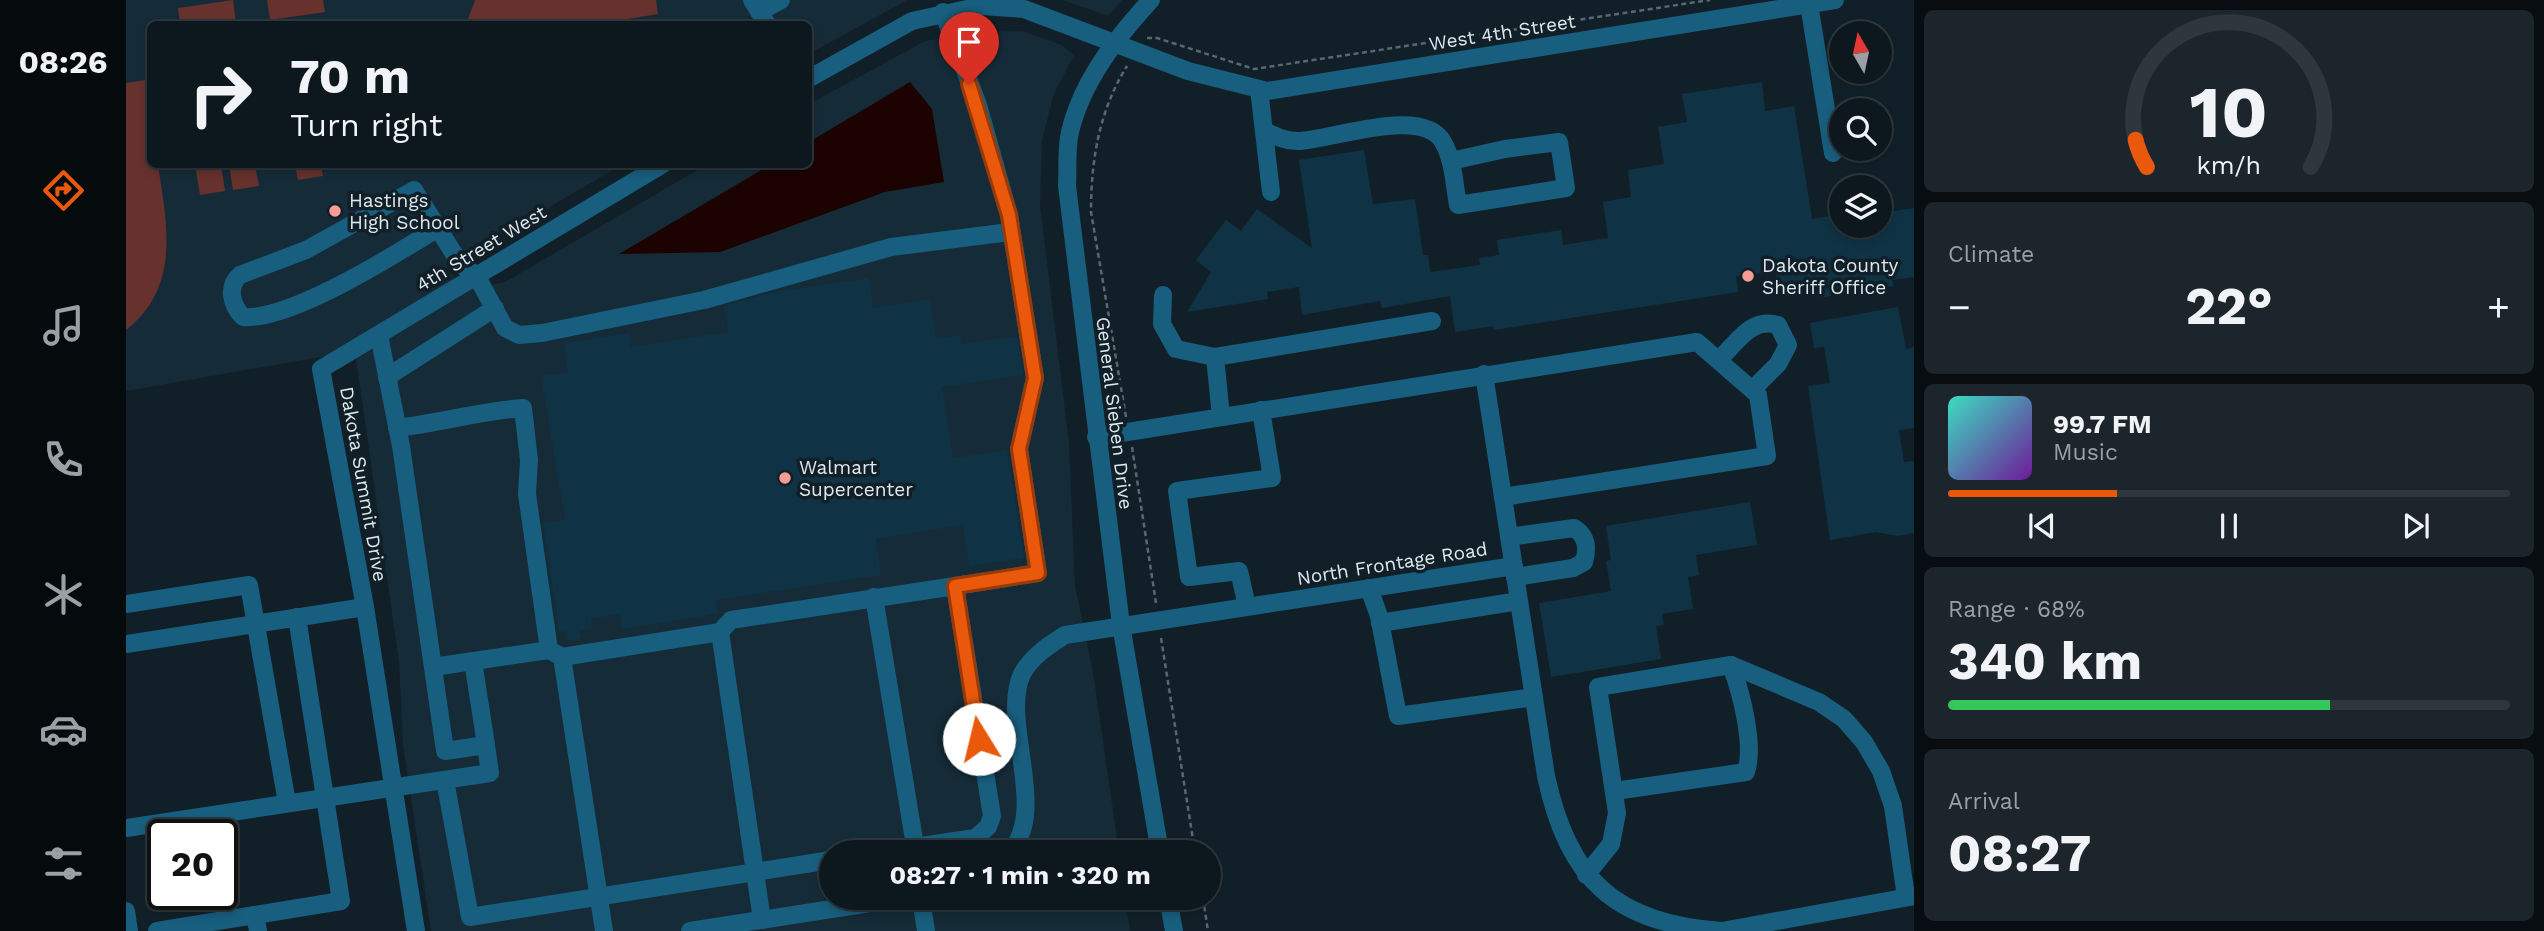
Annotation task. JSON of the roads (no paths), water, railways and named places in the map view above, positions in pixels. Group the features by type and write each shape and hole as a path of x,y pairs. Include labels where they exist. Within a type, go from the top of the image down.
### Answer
{"street":[{"path":"759,12 781,0"},
{"name":"General Sieben Drive","path":"1151,0 1114,41 1083,96 1070,132 1067,186 1121,625 1158,840"},
{"name":"West 4th Street","path":"1259,89 1267,91 1835,0"},
{"path":"1808,4 1829,129"},
{"path":"812,77 912,21 943,12 981,6 1024,9 1188,71 1259,89 1271,192"},
{"path":"433,667 720,632 731,620 1038,573 1019,449 1035,378 997,168 943,12"},
{"path":"1264,131 1298,142 1400,126 1422,126 1443,140 1451,161 1458,205 1566,188 1559,142 1505,149 1451,161"},
{"name":"4th Street West","path":"321,369 656,168"},
{"path":"438,228 390,259 301,302 252,318 243,317 238,312 231,290 233,282 240,275 306,250 414,190 438,228 461,265 476,275 505,327 519,335 542,333 705,300 891,247 1010,232"},
{"path":"1163,295 1162,324 1176,349 1214,357 1433,321"},
{"path":"387,377 495,308"},
{"path":"1718,360 1754,326 1767,322 1778,325 1788,345 1778,364 1752,390"},
{"path":"379,335 397,428 445,751 486,745"},
{"path":"1096,437 1697,342 1758,395 1768,457 1503,497"},
{"path":"1214,357 1221,417"},
{"name":"Dakota Summit Drive","path":"321,369 365,607 416,931"},
{"path":"1484,374 1553,813 1569,850 1586,874 1609,896 1661,923 1722,931 1910,896 1892,806 1881,771 1864,742 1844,719 1819,702 1731,665 1598,687 1617,813 1611,844 1586,874"},
{"path":"397,428 439,423 478,411 523,408 529,460 527,494 604,931"},
{"path":"1247,606 1239,571 1189,577 1177,491 1272,478 1261,410"},
{"name":"North Frontage Road","path":"1019,840 1026,796 1017,705 1022,675 1040,651 1065,635 1369,588 1573,568 1584,562 1587,551 1585,541 1574,528 1509,537"},
{"path":"126,604 249,585 287,803"},
{"path":"955,586 992,816 988,827 975,838 965,840"},
{"path":"1369,588 1380,623 1398,716 1534,697"},
{"path":"874,597 914,840"},
{"path":"1380,623 1519,601"},
{"path":"126,644 365,607"},
{"path":"156,931 257,923 341,901 297,617"},
{"path":"720,632 762,920"},
{"path":"126,828 490,773 473,661"},
{"path":"1615,791 1745,772 1751,757 1737,682 1731,665"},
{"path":"444,779 470,917 819,862"},
{"path":"690,931 826,910"},
{"path":"923,910 926,931"},
{"path":"1170,910 1174,931"},
{"path":"126,911 129,931"}],"place":[{"name":"Hastings High School","path":"335,211"},
{"name":"Dakota County Sheriff Office","path":"1748,276"},
{"name":"Walmart Supercenter","path":"785,478"}]}
